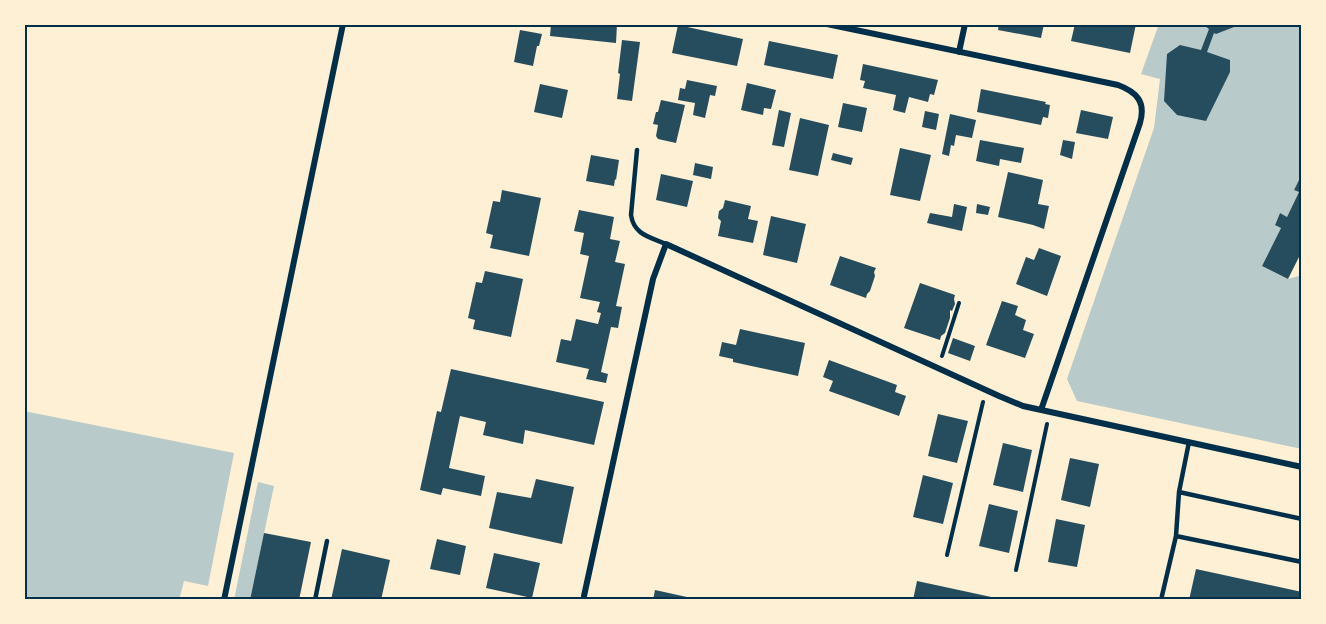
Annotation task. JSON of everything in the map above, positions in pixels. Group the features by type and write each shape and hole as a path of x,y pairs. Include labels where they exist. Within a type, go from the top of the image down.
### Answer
{"street":[{"path":"224,600 343,24"},
{"path":"827,24 1118,85 1138,97 1142,106 1142,118 1041,410"},
{"path":"959,52 964,24"},
{"path":"583,598 652,279 666,244 1017,403 1049,412 1302,466"}],"lane":[{"path":"638,150 633,224 636,229 666,244"},
{"path":"1161,600 1176,536 1179,492 1189,442"},
{"path":"1179,492 1302,519"},
{"path":"1176,536 1302,562"},
{"path":"315,600 327,540"}],"path":[{"path":"938,368 959,303"},
{"path":"946,555 986,390"},
{"path":"1016,570 1049,412"}],"shaded area":[{"path":"1159,24 1302,24 1302,174 1294,190 1299,192 1287,217 1280,213 1275,224 1281,228 1262,266 1288,279 1302,275 1302,449 1077,401 1067,379 1154,128 1160,79 1141,74"},
{"path":"24,411 234,453 208,586 184,581 179,600 50,600 37,597 36,600 24,600"},
{"path":"258,482 274,486 250,600 234,600"}],"building":[{"path":"551,24 617,24 616,43 550,36"},
{"path":"999,24 1044,24 1041,38 998,30"},
{"path":"1075,24 1136,24 1130,53 1071,41"},
{"path":"1202,24 1237,24 1214,33 1207,52 1230,60 1230,72 1206,121 1177,115 1164,101 1167,54 1180,45 1201,50 1209,29"},
{"path":"678,25 743,39 737,66 672,53"},
{"path":"520,30 542,34 533,66 514,62"},
{"path":"622,40 640,42 632,101 617,99"},
{"path":"769,41 838,55 833,79 764,65"},
{"path":"863,64 938,80 934,95 930,94 928,102 909,97 905,113 893,110 896,95 863,88 865,81 860,80"},
{"path":"687,80 717,86 715,96 710,95 705,118 693,115 695,103 678,100 680,88 685,89"},
{"path":"747,83 776,90 771,109 764,108 763,115 741,110"},
{"path":"540,84 568,90 562,118 534,112"},
{"path":"981,89 1046,102 1045,104 1050,105 1048,118 1043,117 1041,125 977,112"},
{"path":"661,100 685,105 676,143 658,139 656,136 658,125 653,124"},
{"path":"843,103 867,108 862,132 838,127"},
{"path":"779,110 791,113 784,147 772,145"},
{"path":"1081,110 1113,117 1108,139 1076,133"},
{"path":"925,111 939,114 936,130 922,127"},
{"path":"950,114 976,120 972,138 956,135 949,156 942,154"},
{"path":"800,118 829,125 818,176 789,170"},
{"path":"980,140 1024,148 1021,163 1000,159 999,166 976,161"},
{"path":"1063,140 1075,142 1072,159 1060,155"},
{"path":"900,148 931,155 920,201 890,195"},
{"path":"833,153 853,158 851,165 831,160"},
{"path":"591,155 619,160 614,186 586,181"},
{"path":"695,163 713,167 711,179 693,175"},
{"path":"1008,172 1043,180 1038,204 1049,206 1044,229 998,217"},
{"path":"661,174 693,181 687,207 656,200"},
{"path":"1302,174 1302,251 1288,279 1262,266 1281,228 1275,225 1280,213 1287,217 1299,192 1294,190"},
{"path":"502,190 541,198 529,256 490,248 493,235 486,233 493,201 500,202"},
{"path":"725,200 751,206 748,219 758,221 753,243 718,236 721,221 718,218 719,211 723,208"},
{"path":"954,204 967,207 962,231 927,223 930,213 952,217"},
{"path":"977,204 990,207 988,215 976,213"},
{"path":"579,210 614,217 610,239 620,241 615,262 625,264 616,306 622,307 618,328 611,327 601,372 608,374 606,383 586,379 589,369 556,362 561,339 571,341 576,319 598,324 601,313 597,312 600,302 580,298 589,256 580,254 584,233 574,231"},
{"path":"771,216 806,224 797,263 763,255"},
{"path":"1039,248 1061,256 1047,296 1016,284 1026,257 1034,260"},
{"path":"840,256 876,268 866,298 830,285"},
{"path":"485,271 523,279 511,337 473,329 475,320 468,318 476,282 482,283"},
{"path":"920,283 955,295 955,304 952,311 950,310 945,333 940,340 904,328"},
{"path":"1002,301 1018,306 1015,315 1026,320 1023,330 1034,334 1025,358 986,345"},
{"path":"740,329 805,343 798,376 733,362 733,359 719,356 722,342 736,345"},
{"path":"953,338 975,346 970,361 948,353"},
{"path":"829,360 897,385 895,392 906,396 899,416 829,391 833,381 823,377"},
{"path":"451,369 604,402 594,445 525,430 523,444 483,435 486,422 460,416 449,468 485,476 481,496 443,488 441,495 420,490 437,411 441,412"},
{"path":"938,414 968,421 957,463 928,456"},
{"path":"1003,443 1032,450 1023,492 993,485"},
{"path":"1070,458 1099,464 1090,507 1061,500"},
{"path":"923,475 953,483 943,524 913,517"},
{"path":"536,479 574,487 562,544 489,528 497,492 531,498"},
{"path":"989,504 1018,511 1009,553 979,546"},
{"path":"1056,519 1085,525 1077,567 1048,562"},
{"path":"264,533 311,542 299,600 250,600"},
{"path":"437,539 466,546 460,575 430,569"},
{"path":"342,549 390,560 381,600 331,600"},
{"path":"494,553 540,563 532,598 486,588"},
{"path":"1196,569 1302,592 1302,600 1189,600"},
{"path":"917,581 996,598 996,600 913,600"},
{"path":"655,590 696,599 696,600 653,600"}]}
